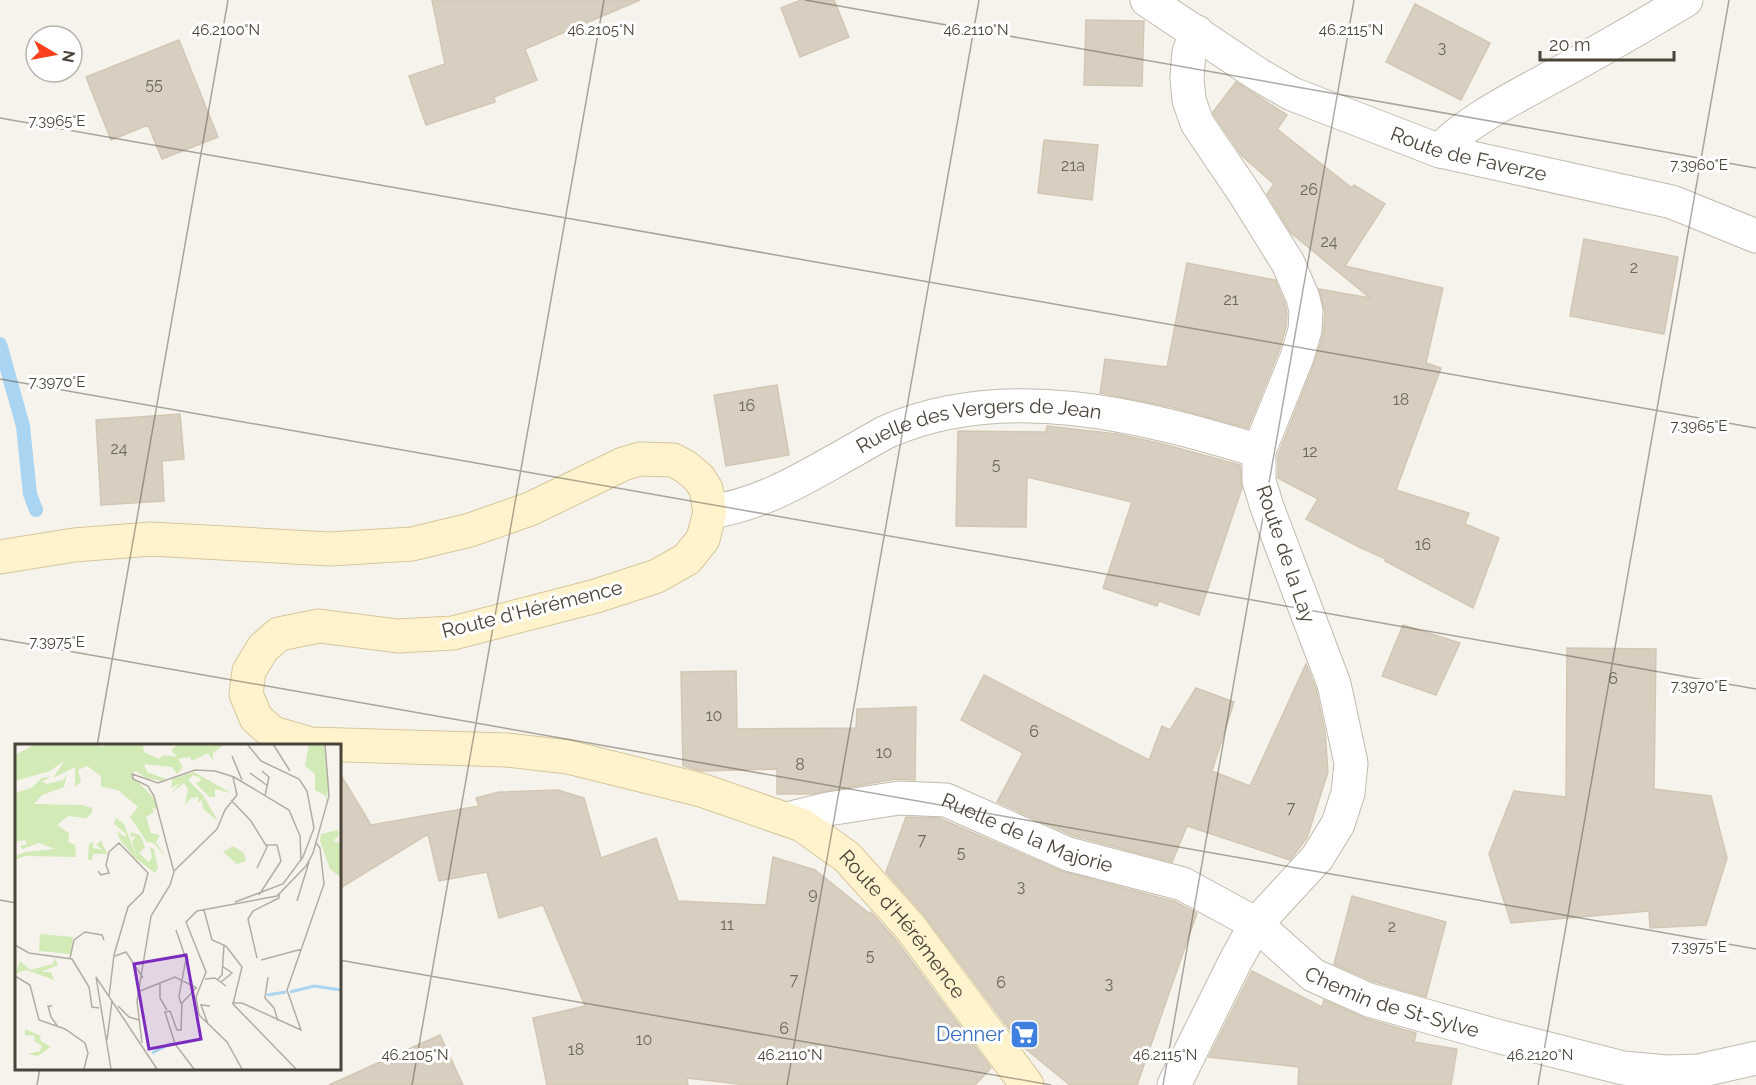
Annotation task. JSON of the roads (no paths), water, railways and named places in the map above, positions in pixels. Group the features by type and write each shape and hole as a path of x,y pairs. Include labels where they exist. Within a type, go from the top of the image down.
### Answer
{"street":[{"path":"1147,0 1197,32"},
{"path":"1440,152 1446,143 1459,133 1514,98 1686,0"},
{"name":"Route de Faverze","path":"1197,32 1292,94 1440,152 1672,202 1756,236"},
{"name":"Route de la Lay","path":"1174,1085 1256,924 1317,858 1338,824 1348,793 1351,763 1334,684 1259,481 1259,451 1297,357 1305,330 1304,298 1288,263 1197,123 1189,100 1187,78 1189,51 1197,32"},
{"name":"Ruelle des Vergers de Jean","path":"710,512 738,508 777,492 884,433 921,418 977,407 1078,408 1207,434 1259,451"},
{"path":"0,558 74,544 152,539 329,549 412,544 470,530 530,509 623,464 640,459 673,460 686,467 699,478 706,489 710,512"},
{"name":"Route d'Hérémence","path":"311,744 273,733 256,718 246,694 249,671 263,648 279,634 319,626 398,636 453,633 596,597 657,576 687,559 703,539 710,512"},
{"name":"Route d'Hérémence","path":"340,745 506,750 568,757 701,790 802,825 847,857 910,927 1027,1085"},
{"name":"Ruelle de la Majorie","path":"787,819 828,809 899,798 946,800 1068,854 1183,884 1256,924"},
{"name":"Chemin de St-Sylve","path":"1256,924 1313,975 1369,1000 1497,1036 1623,1068 1667,1072 1698,1071 1756,1058"}],"waterway":[{"path":"0,344 23,426 30,494 36,510"}],"place":[{"name":"Denner","path":"1025,1034"}]}
